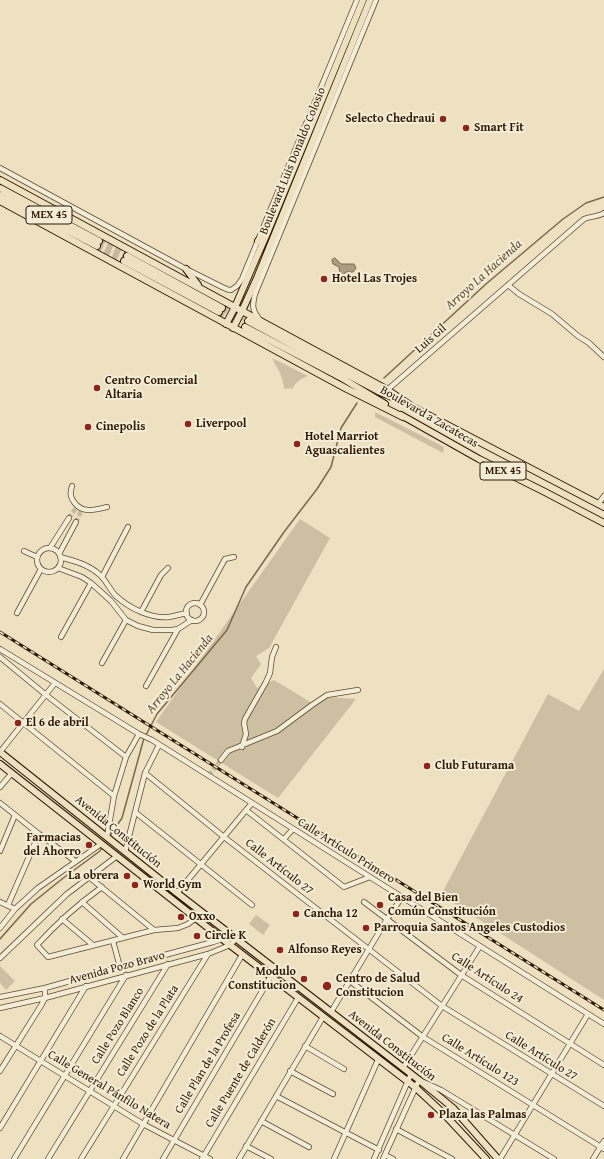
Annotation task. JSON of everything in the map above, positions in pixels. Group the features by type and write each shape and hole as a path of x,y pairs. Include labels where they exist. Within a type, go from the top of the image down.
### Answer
{"main road":[{"name":"Boulevard Luis Donaldo Colosio","path":"226,324 235,307 268,231 363,0"},
{"name":"Boulevard Luis Donaldo Colosio","path":"233,328 257,278 329,102 374,1"},
{"path":"312,124 319,116 325,105 329,102 330,90 342,63 344,48"},
{"path":"292,159 293,170"},
{"path":"0,180 201,288 386,392"},
{"name":"MEX 45","path":"0,188 98,244 0,196"},
{"path":"0,201 347,389 404,417"},
{"path":"282,216 284,223"},
{"path":"258,241 268,231"},
{"path":"125,259 221,310"},
{"path":"186,269 201,288"},
{"path":"257,278 264,273"},
{"name":"Boulevard a Zacatecas","path":"604,507 386,392 246,324 376,399 404,417 479,459 546,492 604,524"},
{"name":"Avenida Constitución","path":"0,752 177,894 419,1080 453,1108 499,1159"},
{"name":"Avenida Constitución","path":"0,764 242,955 415,1087 444,1114 486,1159"}],"street":[{"name":"Boulevard Luis Donaldo Colosio","path":"186,269 229,290 237,286 242,279 357,0"},
{"name":"Boulevard Luis Donaldo Colosio","path":"261,321 254,311 253,301 374,1"},
{"path":"0,168 186,269"},
{"name":"Luis Gil","path":"386,392 584,218 598,216 604,213"},
{"path":"508,285 519,294 552,314 578,336 589,343 604,358"},
{"path":"71,489 70,498 76,507 82,510 107,507"},
{"path":"598,504 604,496"},
{"path":"50,548 70,518"},
{"path":"76,522 60,556 61,561 58,568 47,572 41,569 38,566 37,557 42,550 50,548 54,549 60,556 92,569 102,577 116,596 141,612 156,617 168,617 187,613"},
{"path":"102,577 128,527"},
{"path":"24,551 37,557"},
{"path":"200,605 225,559 234,557"},
{"path":"58,568 82,577 91,583 111,601 126,620 138,626 153,630 172,630 178,629 192,620"},
{"path":"141,612 161,575 168,568"},
{"path":"17,613 41,569"},
{"path":"61,637 91,583"},
{"path":"111,601 116,596"},
{"path":"192,604 200,605 204,609 204,615 198,621 192,620 187,613 188,608 192,604"},
{"path":"102,663 126,620"},
{"path":"146,686 178,629"},
{"path":"242,747 246,734 244,723 245,719 270,673 272,657 276,647"},
{"name":"Calle Artículo Primero","path":"0,648 55,683 141,735 152,740 604,1024"},
{"path":"0,657 126,757"},
{"path":"0,752 55,683"},
{"path":"221,760 228,752 277,731 327,695 358,690"},
{"path":"0,704 114,796"},
{"path":"108,838 114,796 126,757 141,735"},
{"path":"125,852 145,773 159,745"},
{"path":"0,787 12,773"},
{"name":"Calle Artículo 27","path":"145,773 224,837 442,1006 604,1106"},
{"path":"0,803 75,861"},
{"path":"177,894 252,803"},
{"path":"246,810 344,887 370,877"},
{"path":"135,812 252,905"},
{"path":"0,851 15,815"},
{"path":"284,839 293,829"},
{"path":"8,905 39,834"},
{"path":"0,928 15,909 38,888 75,861 102,844"},
{"path":"0,958 67,894 116,855"},
{"path":"89,877 154,930"},
{"path":"102,888 62,919 37,945 48,957 154,930 178,928 188,924 196,918"},
{"path":"331,1012 387,919 402,897"},
{"path":"0,902 15,909"},
{"path":"82,902 123,938"},
{"name":"Calle Artículo 24","path":"364,902 461,975 604,1065"},
{"path":"62,919 93,945"},
{"name":"Avenida Pozo Bravo","path":"0,997 45,988 120,966 223,939 230,935"},
{"name":"Avenida Pozo Bravo","path":"0,1008 44,998 208,954 230,945 236,939"},
{"path":"112,941 120,966"},
{"path":"404,1068 480,946"},
{"name":"Calle Pozo de la Plata","path":"81,1159 208,954"},
{"path":"123,1159 242,955"},
{"name":"Calle Pozo Blanco","path":"48,1159 168,964"},
{"path":"14,1159 126,975"},
{"name":"Calle Plan de la Profesa","path":"163,1159 271,976"},
{"name":"Calle Artículo 123","path":"350,981 423,1037 602,1148"},
{"path":"0,1128 86,986"},
{"path":"0,1071 40,1008 44,998 45,988"},
{"name":"Calle Puente de Calderón","path":"203,1157 298,998"},
{"path":"499,1159 588,1014"},
{"path":"239,1159 323,1017"},
{"name":"Calle General Pánfilo Natera","path":"0,1036 143,1124 203,1157 210,1159"},
{"path":"305,1046 344,1069"},
{"path":"334,1159 378,1060"},
{"path":"290,1071 334,1094"},
{"path":"374,1159 411,1074"},
{"path":"393,1159 384,1157 419,1080 442,1090 554,1159"},
{"path":"276,1096 378,1150"},
{"path":"261,1121 310,1147"},
{"path":"396,1129 452,1159"},
{"path":"593,1159 602,1148 604,1141"},
{"path":"246,1146 271,1159"}],"shaded area":[{"path":"335,258 341,264 354,264 356,268 353,272 346,272 343,275 340,273 339,267 333,264 332,260"},
{"path":"272,358 308,376 298,381 292,390 291,388 284,389 282,377"},
{"path":"375,412 444,447 443,453 375,417"},
{"path":"300,519 330,538 269,648 256,656 261,664 251,678 257,688 274,680 312,703 329,697 356,699 278,798 156,722"},
{"path":"604,669 604,1000 441,895 548,694 579,711"},
{"path":"256,915 270,925 263,935 249,924"},
{"path":"0,966 15,981 6,990 0,983"}],"waterway":[{"name":"Arroyo La Hacienda","path":"384,378 486,284 563,219 586,203 604,197"},
{"name":"Arroyo La Hacienda","path":"146,735 157,714 227,630 246,587 284,532 317,489 331,467 341,428 357,403"},
{"name":"Arroyo La Hacienda","path":"109,837 122,818 144,738"},
{"name":"Arroyo La Hacienda","path":"0,939 31,904 100,851 102,847"}],"tunnel":[{"path":"99,241 127,256"},
{"path":"97,246 124,261"},
{"path":"222,308 248,321"},
{"path":"219,312 245,327"},
{"path":"69,518 76,508"},
{"path":"76,522 81,511"},
{"path":"209,775 221,760"}],"railway":[{"path":"0,632 604,1010"}],"place":[{"name":"Selecto Chedraui","path":"443,119"},
{"name":"Smart Fit","path":"466,128"},
{"name":"Hotel Las Trojes","path":"324,279"},
{"name":"Centro Comercial Altaria","path":"97,388"},
{"name":"Liverpool","path":"188,424"},
{"name":"Cinepolis","path":"88,427"},
{"name":"Hotel Marriot Aguascalientes","path":"297,444"},
{"name":"El 6 de abril","path":"18,723"},
{"name":"Club Futurama","path":"427,766"},
{"name":"Farmacias del Ahorro","path":"89,845"},
{"name":"La obrera","path":"127,876"},
{"name":"World Gym","path":"135,885"},
{"name":"Casa del Bien Común Constitución","path":"380,905"},
{"name":"Cancha 12","path":"296,914"},
{"name":"Oxxo","path":"181,917"},
{"name":"Parroquia Santos Angeles Custodios","path":"366,928"},
{"name":"Circle K","path":"197,936"},
{"name":"Alfonso Reyes","path":"280,950"},
{"name":"Modulo Constitucion","path":"304,979"},
{"name":"Centro de Salud Constitucion","path":"327,986"},
{"name":"Plaza las Palmas","path":"431,1115"}]}
